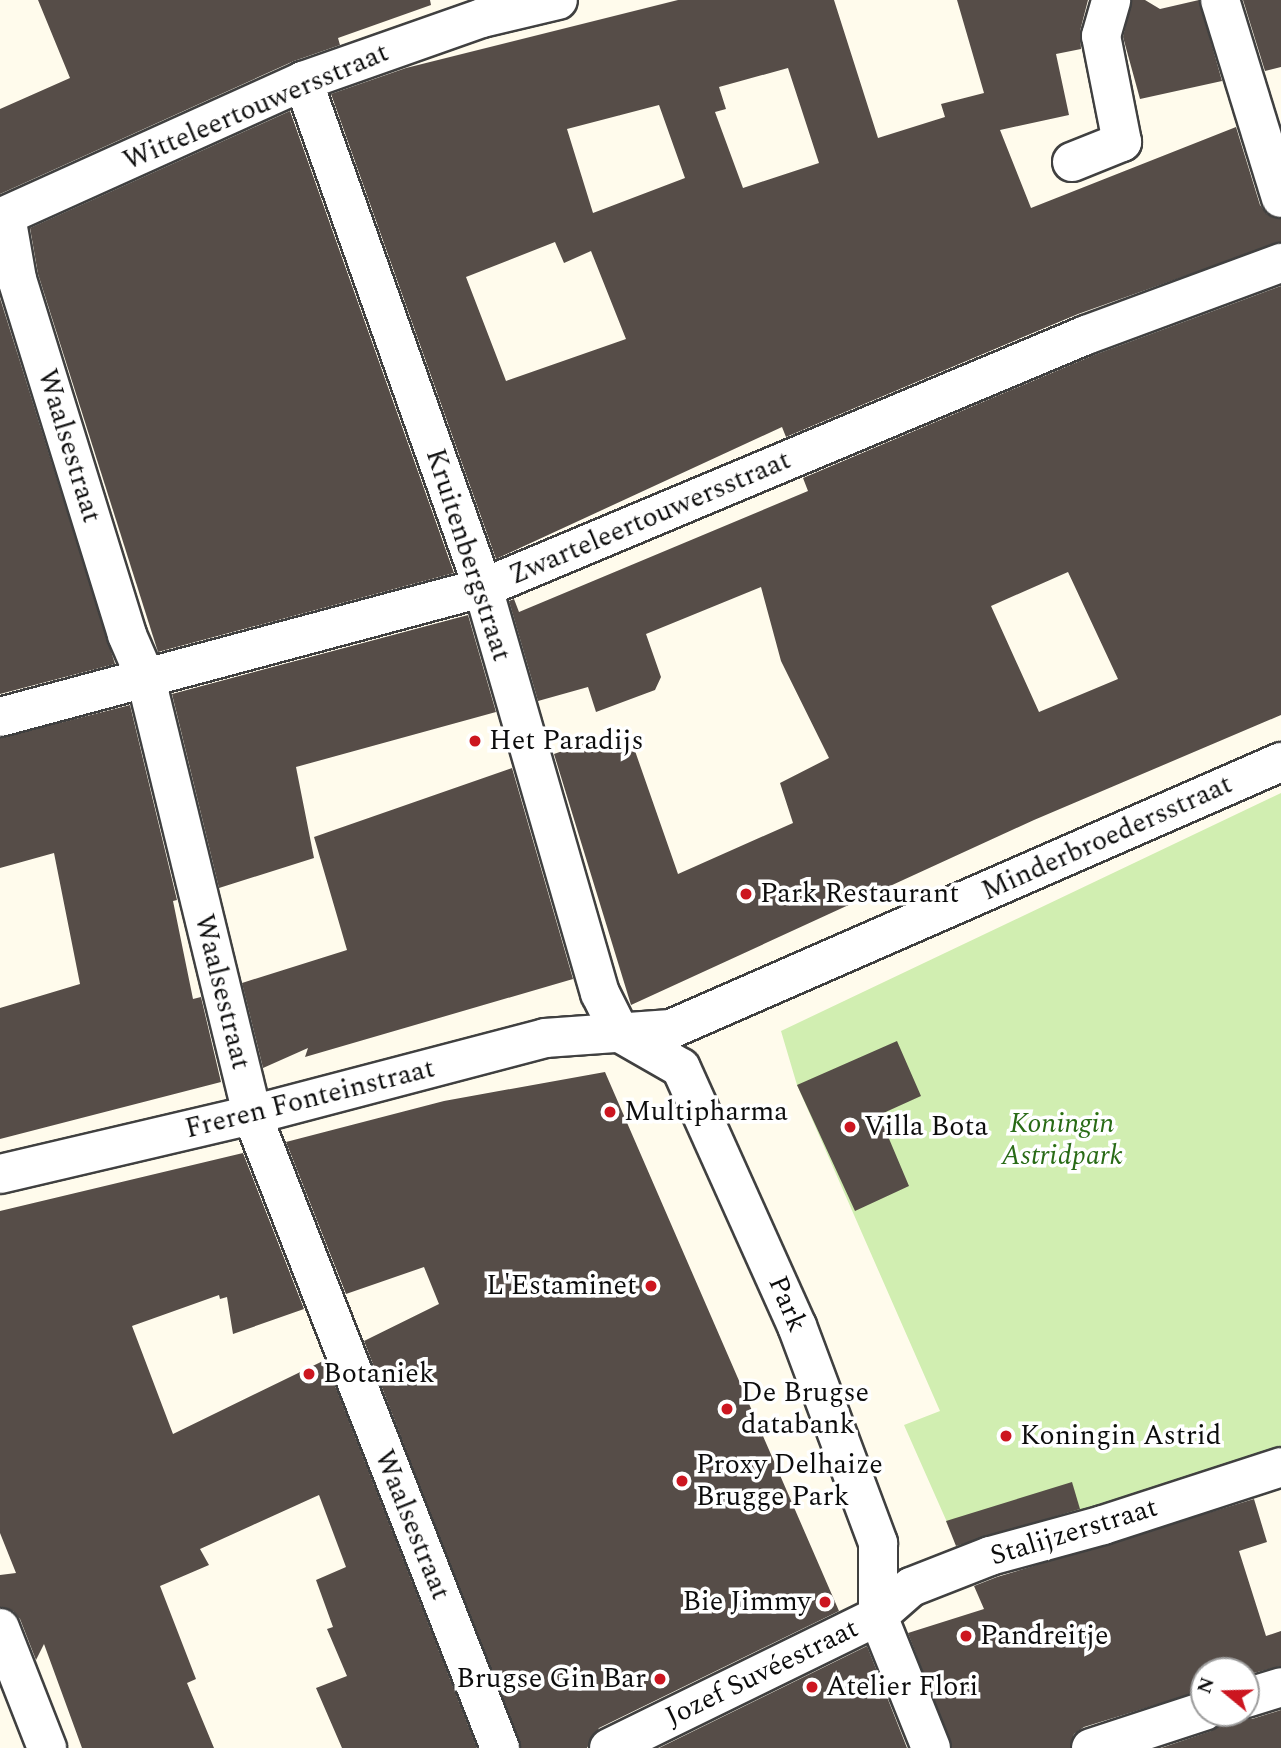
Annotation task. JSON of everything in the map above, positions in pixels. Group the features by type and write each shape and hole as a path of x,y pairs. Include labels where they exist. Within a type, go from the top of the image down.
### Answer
{"street":[{"name":"Witteleertouwersstraat","path":"3,217 303,82 482,18 558,0"},
{"path":"1072,162 1122,142 1101,36 1111,0"},
{"path":"1220,0 1281,198"},
{"name":"Kruitenbergstraat","path":"303,82 483,588 600,993 620,1033"},
{"name":"Waalsestraat","path":"3,217 17,279 127,635 146,679 252,1115 500,1748"},
{"name":"Zwarteleertouwersstraat","path":"0,717 483,588 1086,335 1281,263"},
{"name":"Minderbroedersstraat","path":"620,1033 671,1029 1281,762"},
{"name":"Freren Fonteinstraat","path":"0,1174 252,1115 545,1038 620,1033"},
{"name":"Park","path":"620,1033 681,1068 797,1326 878,1543 878,1616"},
{"name":"Stalijzerstraat","path":"878,1616 911,1587 990,1556 1103,1525 1281,1467"},
{"path":"878,1616 932,1748"},
{"name":"Jozef Suvéestraat","path":"609,1748 878,1616"},
{"path":"0,1628 47,1748"},
{"path":"1260,1694 1281,1687"},
{"path":"1091,1748 1190,1716"}],"green space":[{"name":"Koningin Astridpark","path":"1281,793 1281,1458 962,1556 904,1425 940,1411 797,1085 781,1031"}],"building":[{"path":"38,0 430,0 431,5 338,38 340,45 294,61 0,194 0,109 70,78"},
{"path":"678,0 834,0 878,138 945,117 941,104 984,93 957,0 1088,0 1080,31 1081,49 1056,54 1069,115 1000,130 1031,208 1236,127 1260,205 1267,214 1281,219 1281,242 1078,314 786,437 782,427 496,559 331,94 406,68","holes":["788,68 819,163 743,188 715,112 726,109 719,87","659,105 685,178 593,213 567,129","555,242 564,263 591,251 626,339 506,381 466,277"]},
{"path":"1132,0 1145,0 1160,9 1199,0 1222,81 1140,99 1123,37"},
{"path":"1243,0 1281,0 1281,67 1265,71"},
{"path":"290,111 454,573 158,652 38,274 30,228"},
{"path":"1281,286 1281,715 1034,820 631,1005 554,754 627,728 678,874 793,823 780,783 829,758 781,661 761,587 646,634 661,677 655,690 596,712 588,687 538,701 509,601 514,599 519,612 808,491 803,478 1094,355","holes":["1068,572 1118,679 1039,712 991,606"]},
{"path":"0,298 115,664 0,694"},
{"path":"468,615 496,712 296,767 314,858 219,888 172,694"},
{"path":"130,705 177,900 173,901 193,999 201,997 221,1082 0,1139 0,1008 80,984 54,853 0,868 0,738"},
{"path":"512,768 573,979 305,1057 308,1048 263,1068 242,983 347,950 314,837"},
{"name":"Villa Bota","path":"897,1041 921,1096 879,1115 909,1186 855,1211 797,1085"},
{"path":"605,1072 839,1611 599,1728 587,1748 521,1748 364,1341 439,1304 424,1267 346,1294 286,1142 444,1101"},
{"path":"243,1153 304,1309 233,1334 227,1297 220,1299 219,1295 132,1326 173,1434 325,1360 477,1748 342,1748 316,1688 347,1676 327,1629 333,1627 316,1580 346,1567 319,1495 200,1549 209,1565 160,1586 196,1679 187,1683 214,1748 82,1748 44,1644 36,1660 20,1619 13,1611 0,1607 0,1575 16,1573 0,1533 0,1211"},
{"path":"1072,1482 1080,1509 956,1546 946,1521"},
{"path":"1254,1499 1267,1542 1239,1551 1266,1636 1281,1631 1281,1666 1260,1671 1260,1657 1190,1657 1190,1694 1084,1727 1074,1734 1070,1748 952,1748 908,1633 984,1609 974,1586"},
{"path":"867,1646 907,1748 659,1748 865,1647"},
{"path":"1281,1710 1281,1748 1161,1748 1211,1731 1214,1727 1260,1727 1260,1717"}],"place":[{"name":"Het Paradijs","path":"475,741"},
{"name":"Park Restaurant","path":"746,894"},
{"name":"Multipharma","path":"610,1112"},
{"name":"Villa Bota","path":"850,1127"},
{"name":"L'Estaminet","path":"651,1286"},
{"name":"Botaniek","path":"309,1374"},
{"name":"De Brugse databank","path":"727,1409"},
{"name":"Koningin Astrid","path":"1006,1436"},
{"name":"Proxy Delhaize Brugge Park","path":"682,1481"},
{"name":"Bie Jimmy","path":"825,1602"},
{"name":"Pandreitje","path":"966,1636"},
{"name":"Brugse Gin Bar","path":"660,1679"},
{"name":"Atelier Flori","path":"812,1687"}]}
